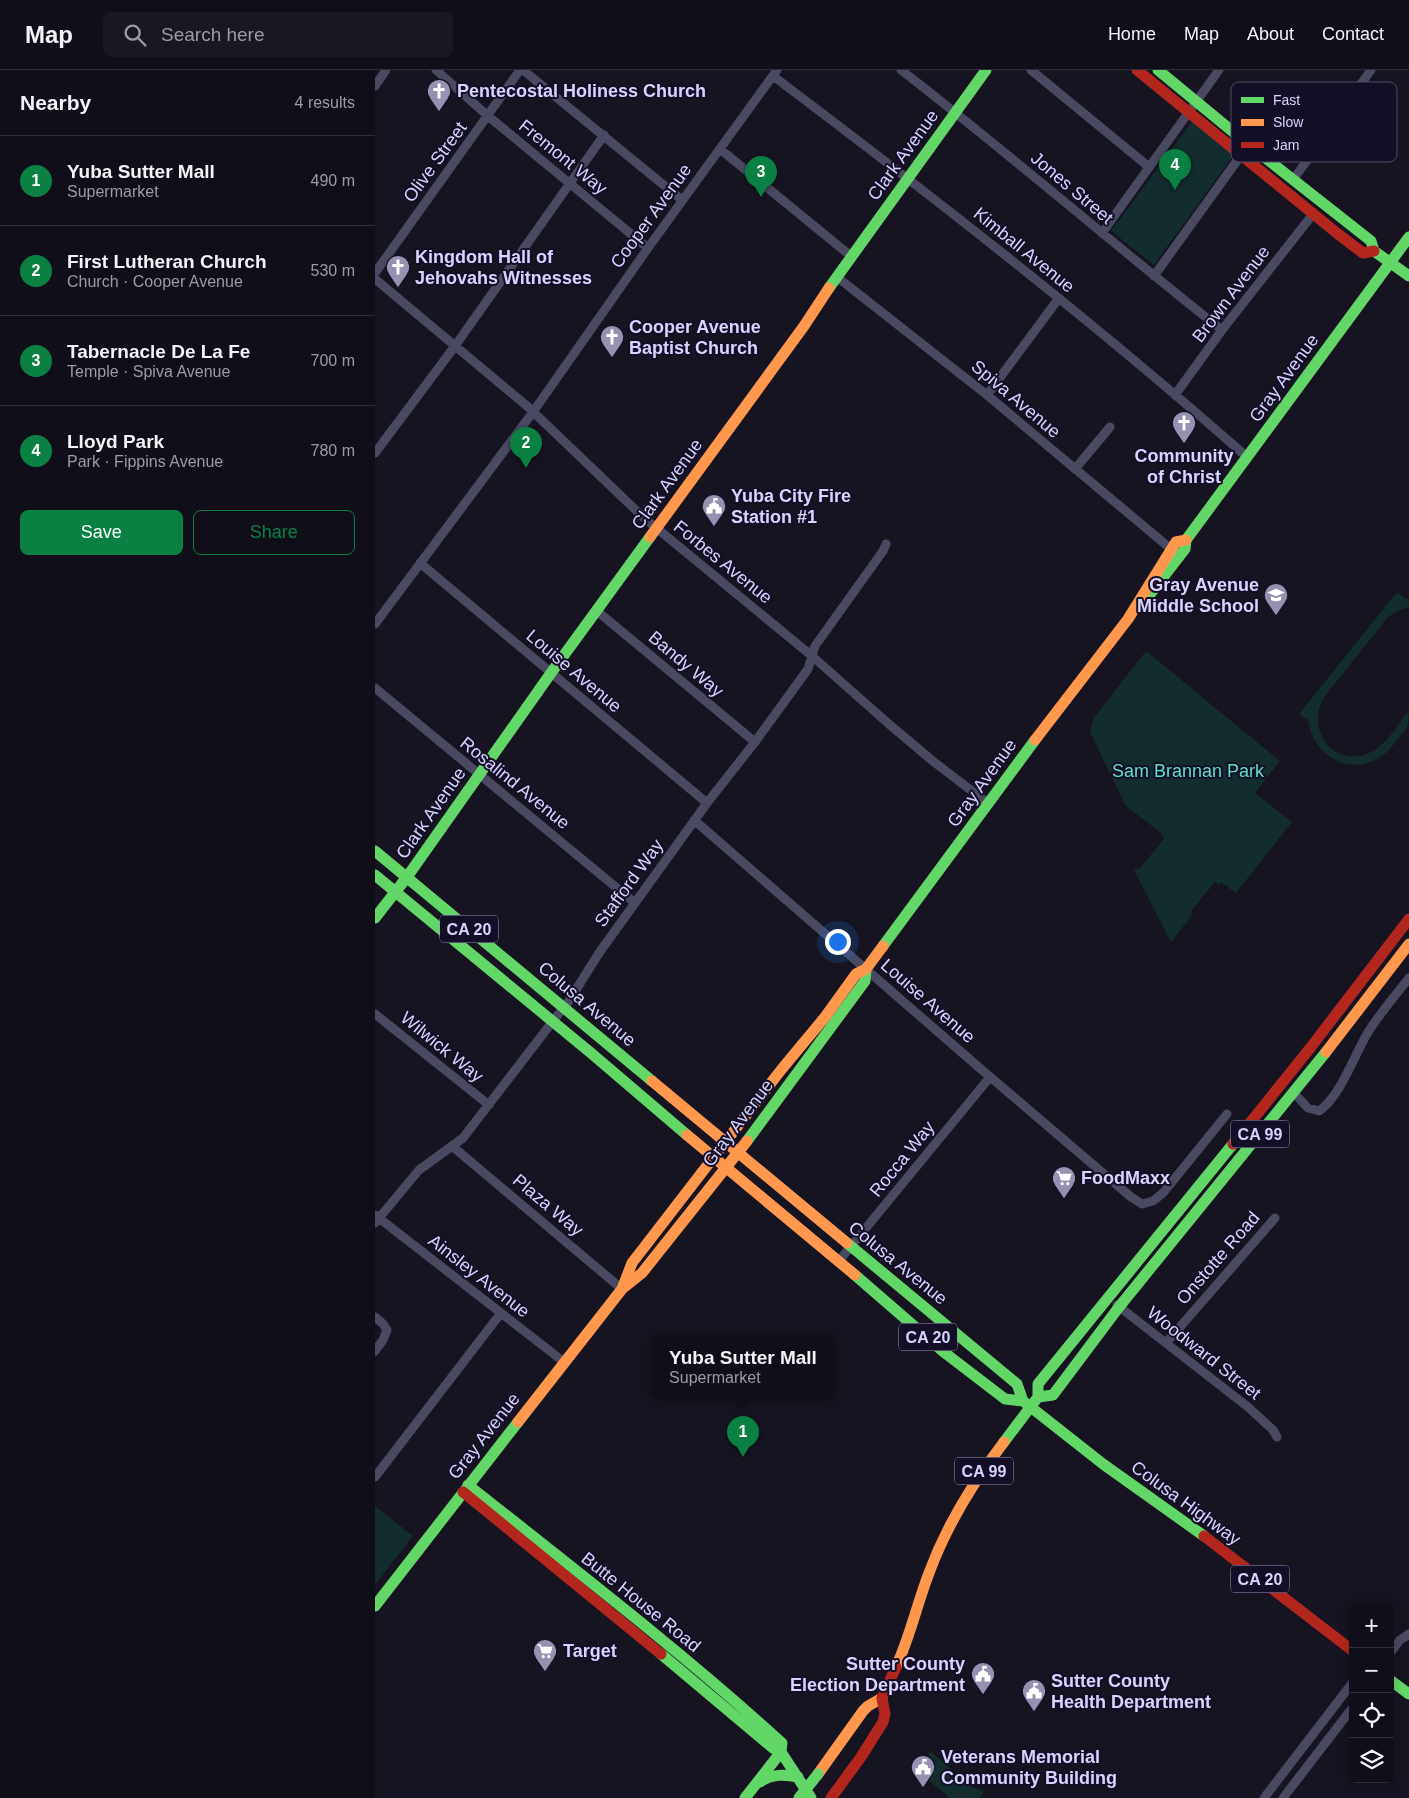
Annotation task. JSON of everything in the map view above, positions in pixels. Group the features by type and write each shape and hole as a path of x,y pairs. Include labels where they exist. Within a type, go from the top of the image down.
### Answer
{"main road":[{"name":"Clark Avenue","path":"375,918 407,877 551,673 597,612 986,70"},
{"path":"1137,70 1231,148"},
{"path":"1158,70 1231,130"},
{"path":"1248,162 1363,253 1374,251"},
{"path":"1270,162 1371,241 1374,251 1409,276"},
{"name":"Gray Avenue","path":"1128,619 1133,618 1180,556 1185,549 1186,540 1409,237"},
{"name":"Gray Avenue","path":"622,1289 632,1263 781,1070 824,1019 856,974 866,969 1083,676 1128,619 1176,542 1186,540"},
{"name":"Colusa Avenue","path":"375,851 1017,1384 1031,1401"},
{"name":"Colusa Avenue","path":"375,875 553,1021 945,1353 1005,1399 1031,1401"},
{"name":"CA 99","path":"832,1797 883,1722 885,1714 882,1698 899,1661 929,1572 944,1539 980,1477 1031,1401 1038,1384 1311,1047 1409,919"},
{"name":"CA 99","path":"1031,1401 1053,1395 1119,1307 1293,1092 1409,944"},
{"name":"Gray Avenue","path":"375,1606 622,1289 642,1273 739,1153 865,981 866,969"},
{"name":"Colusa Highway","path":"1031,1401 1103,1464 1190,1525 1349,1648"},
{"name":"Butte House Road","path":"466,1489 627,1612 759,1722 782,1743 781,1752 811,1798"},
{"path":"1394,1683 1409,1694"},
{"name":"CA 99","path":"799,1798 863,1712 868,1706 882,1698"},
{"path":"745,1798 781,1752"},
{"path":"754,1786 773,1775 783,1774 799,1777"}],"street":[{"path":"375,86 386,70"},
{"name":"Fremont Way","path":"436,70 488,116 648,248"},
{"path":"522,70 682,200"},
{"name":"Olive Street","path":"375,273 522,70"},
{"name":"Jones Street","path":"901,70 956,112 1102,234 1223,330"},
{"path":"1031,70 1149,166"},
{"path":"1102,234 1219,70"},
{"path":"1362,82 1371,70"},
{"name":"Cooper Avenue","path":"375,624 533,412 682,200 775,73"},
{"name":"Kimball Avenue","path":"775,73 1059,298 1247,457"},
{"path":"375,453 455,346 604,135"},
{"path":"720,148 852,257"},
{"path":"1154,276 1237,162"},
{"path":"1293,180 1306,162"},
{"name":"Brown Avenue","path":"1175,395 1313,214"},
{"name":"Spiva Avenue","path":"837,277 987,395 1171,549"},
{"name":"Forbes Avenue","path":"375,279 533,412 656,529 811,656 890,725 989,804"},
{"path":"987,395 1059,298"},
{"path":"1075,470 1110,426"},
{"name":"Stafford Way","path":"376,1219 419,1170 463,1138 563,1008 599,953 694,820 755,742 808,668 815,646 883,551 886,544"},
{"name":"Louise Avenue","path":"420,563 707,803"},
{"name":"Bandy Way","path":"597,612 755,742"},
{"name":"Rosalind Avenue","path":"375,688 635,903"},
{"name":"Louise Avenue","path":"694,820 990,1077 1142,1204 1153,1201 1163,1193 1227,1114"},
{"path":"1293,1092 1308,1108 1319,1111 1327,1106 1367,1034 1409,978"},
{"name":"Wilwick Way","path":"375,1014 489,1105"},
{"name":"Rocca Way","path":"838,1262 990,1077"},
{"name":"Plaza Way","path":"452,1146 622,1289"},
{"name":"Onstotte Road","path":"1166,1343 1275,1218"},
{"name":"Ainsley Avenue","path":"376,1219 564,1362"},
{"name":"Woodward Street","path":"1107,1297 1248,1408 1273,1430 1277,1437"},
{"path":"375,1477 501,1314"},
{"path":"375,1317 387,1330 375,1351"},
{"path":"1393,1648 1400,1640 1409,1634"},
{"path":"1264,1798 1349,1687"},
{"path":"1283,1798 1349,1712"}],"green space":[{"path":"1197,115 1231,143 1231,159 1154,265 1111,231"},
{"path":"1397,592 1404,597 1403,599 1409,598 1409,607 1389,616 1325,696 1319,708 1318,720 1320,732 1334,750 1344,755 1356,756 1369,753 1381,745 1409,710 1409,721 1405,730 1385,754 1368,763 1356,765 1344,763 1323,751 1310,731 1308,718 1306,720 1299,714"},
{"name":"Sam Brannan Park","path":"1146,651 1280,761 1255,793 1292,822 1236,893 1221,882 1219,885 1215,882 1191,911 1193,914 1171,942 1134,870 1139,869 1164,839 1161,833 1126,806 1090,732 1093,719"},
{"path":"375,1506 413,1536 375,1585"},
{"path":"931,1752 972,1787 983,1791 983,1794 979,1798 950,1798 922,1775 919,1779 912,1773"}],"traffic: fast":[{"path":"829,288 986,70"},
{"path":"1158,70 1231,130"},
{"path":"1271,162 1371,241 1374,251 1409,276"},
{"path":"1148,597 1185,549 1186,540 1409,237"},
{"path":"375,918 407,877 650,537"},
{"path":"883,946 1035,740"},
{"path":"375,851 652,1081"},
{"path":"375,875 591,1053 687,1135"},
{"path":"747,1141 865,981 866,969"},
{"path":"1038,1397 1053,1395 1119,1307 1326,1052"},
{"path":"1004,1442 1038,1397 1038,1384 1233,1144"},
{"path":"847,1243 1017,1384 1023,1401"},
{"path":"855,1275 945,1353 1005,1399 1023,1401"},
{"path":"1023,1401 1103,1464 1204,1536"},
{"path":"375,1606 518,1422"},
{"path":"468,1485 706,1676 782,1743 781,1752"},
{"path":"661,1654 773,1748 781,1752 811,1798"},
{"path":"1394,1683 1409,1694"},
{"path":"745,1798 781,1752"},
{"path":"799,1798 818,1774"},
{"path":"760,1782 778,1775 798,1777"}],"traffic: slow":[{"path":"650,537 804,326 829,288"},
{"path":"1035,740 1128,619 1176,542 1186,540"},
{"path":"1326,1052 1409,944"},
{"path":"622,1289 632,1263 781,1070 825,1017 856,974 866,969 883,946"},
{"path":"652,1081 847,1243"},
{"path":"687,1135 855,1275"},
{"path":"518,1422 622,1289 642,1273 747,1141"},
{"path":"896,1667 929,1573 952,1522 982,1472 1004,1442"},
{"path":"818,1774 863,1711 882,1698"}],"traffic: jam":[{"path":"1137,70 1231,147"},
{"path":"1250,162 1363,253 1374,251"},
{"path":"1233,1144 1311,1047 1409,919"},
{"path":"463,1492 661,1654"},
{"path":"1204,1536 1349,1648"},
{"path":"831,1798 861,1757 883,1722 885,1714 882,1698 896,1667"}],"place":[{"name":"Pentecostal Holiness Church","path":"439,112"},
{"name":"Lloyd Park","path":"1175,190"},
{"name":"Tabernacle De La Fe","path":"761,197"},
{"name":"Kingdom Hall of Jehovahs Witnesses","path":"398,288"},
{"name":"Cooper Avenue Baptist Church","path":"612,358"},
{"name":"Community of Christ","path":"1184,444"},
{"name":"First Lutheran Church","path":"526,468"},
{"name":"Yuba City Fire Station #1","path":"714,527"},
{"name":"Gray Avenue Middle School","path":"1276,616"},
{"name":"FoodMaxx","path":"1064,1199"},
{"name":"Yuba Sutter Mall","path":"743,1457"},
{"name":"Target","path":"545,1672"},
{"name":"Sutter County Election Department","path":"983,1695"},
{"name":"Sutter County Health Department","path":"1034,1712"},
{"name":"Veterans Memorial Community Building","path":"923,1788"}]}
